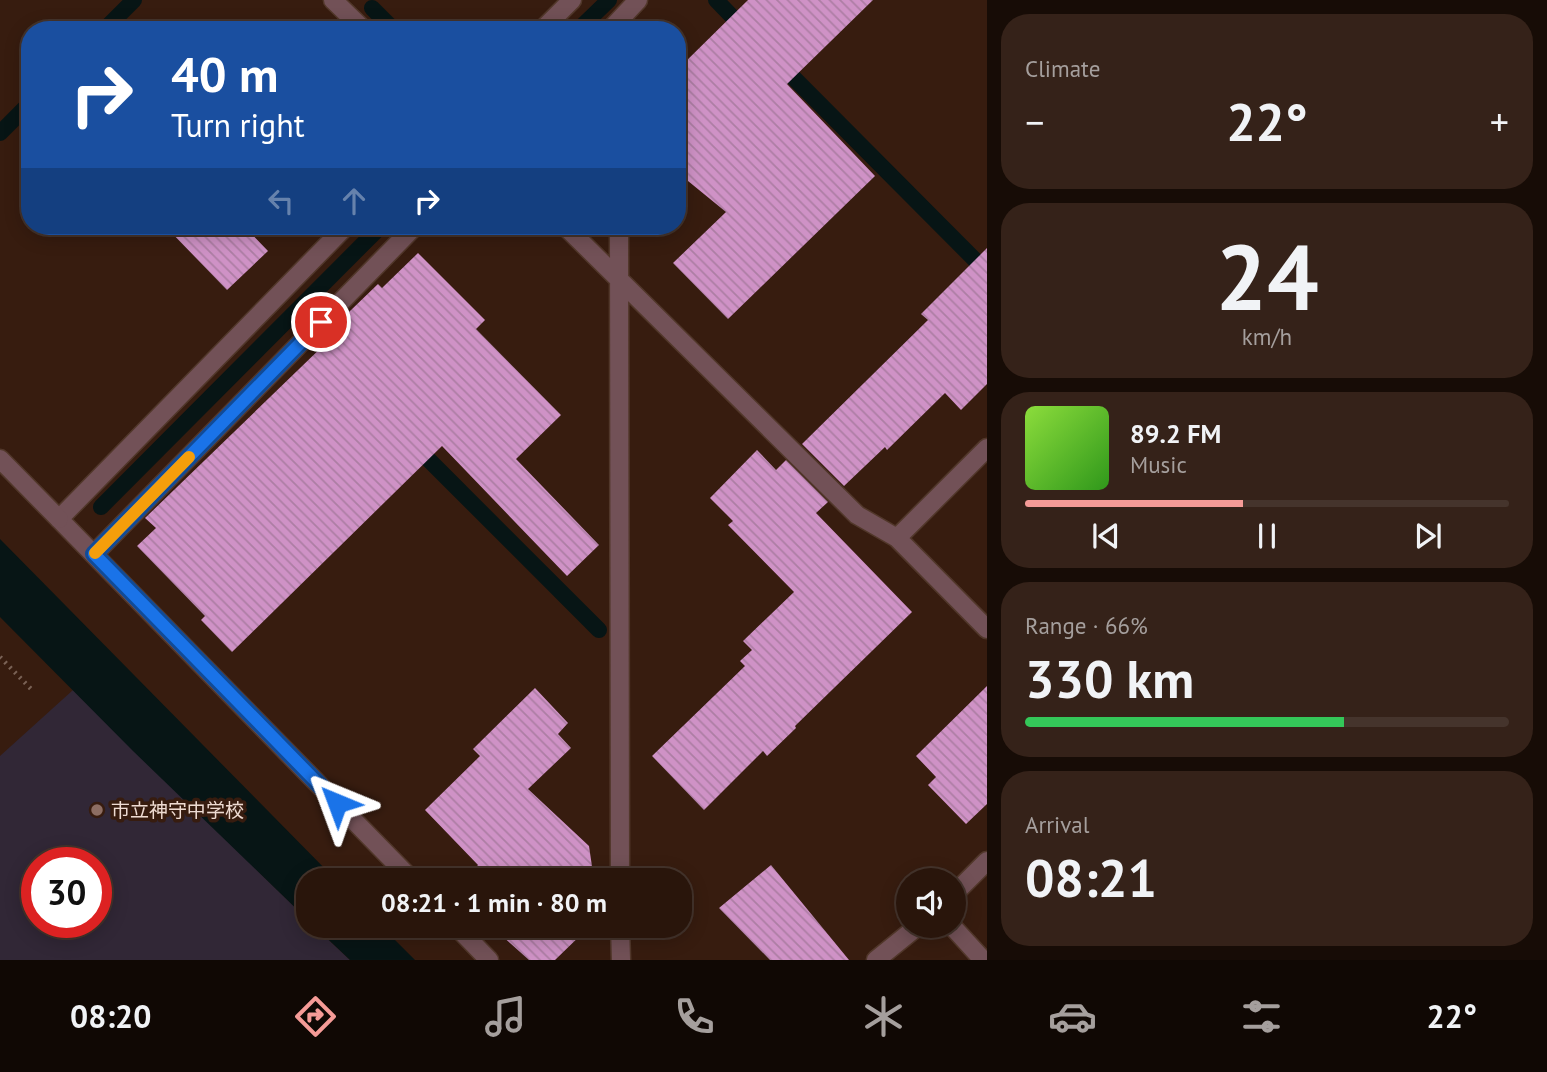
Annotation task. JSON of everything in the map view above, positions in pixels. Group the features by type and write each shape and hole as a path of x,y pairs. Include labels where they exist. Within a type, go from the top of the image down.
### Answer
{"street":[{"path":"333,0 354,21"},
{"path":"550,21 572,0"},
{"path":"615,21 617,0"},
{"path":"620,21 638,0"},
{"path":"59,519 337,235"},
{"path":"94,554 406,235"},
{"path":"574,235 857,515 897,538 987,629"},
{"path":"619,235 620,868"},
{"path":"897,538 987,448"},
{"path":"0,459 400,868"},
{"path":"966,882 987,862"},
{"path":"468,938 489,960"},
{"path":"620,938 621,960"},
{"path":"876,960 903,938"},
{"path":"963,938 983,960"}],"path":[{"path":"0,657 34,692"}],"shaded area":[{"path":"0,539 324,868 296,868 296,908 133,751 0,617"},
{"name":"市立神守中学校","path":"73,690 296,908 296,938 327,938 350,960 0,960 0,756"},
{"path":"327,938 393,938 415,960 350,960"}],"building":[{"path":"748,0 873,0 787,84 875,176 728,319 673,263 726,212 686,179 686,61"},
{"path":"174,235 253,235 268,251 227,290"},
{"path":"987,248 987,384 961,410 945,393 887,450 885,447 844,486 802,444 928,320 921,314"},
{"path":"418,253 485,320 476,329 561,415 516,459 599,545 567,576 442,446 232,652 201,620 205,616 137,546 156,528 145,518 327,342 323,337 378,284 382,288"},
{"path":"757,450 776,470 786,460 828,502 816,513 912,612 767,756 763,751 704,810 652,756 745,666 740,661 752,650 743,641 794,592 728,525 733,521 710,498"},
{"path":"987,686 987,804 966,824 928,785 936,777 916,756"},
{"path":"535,688 568,723 558,734 571,748 528,789 589,846 592,868 475,868 478,865 425,810 480,756 473,749"},
{"path":"771,865 849,960 770,960 719,908"},
{"path":"504,938 578,938 555,960 529,960"}],"waterway":[{"path":"113,21 134,0"},
{"path":"587,21 609,0"},
{"path":"716,0 745,30"},
{"path":"372,8 385,21"},
{"path":"779,63 987,272"},
{"path":"0,133 21,112"},
{"path":"101,507 372,235"},
{"path":"413,444 599,630"}],"slow traffic":[{"path":"95,553 189,457"}],"place":[{"name":"市立神守中学校","path":"97,810"}],"route":[{"path":"321,322 94,554 337,803"}]}
